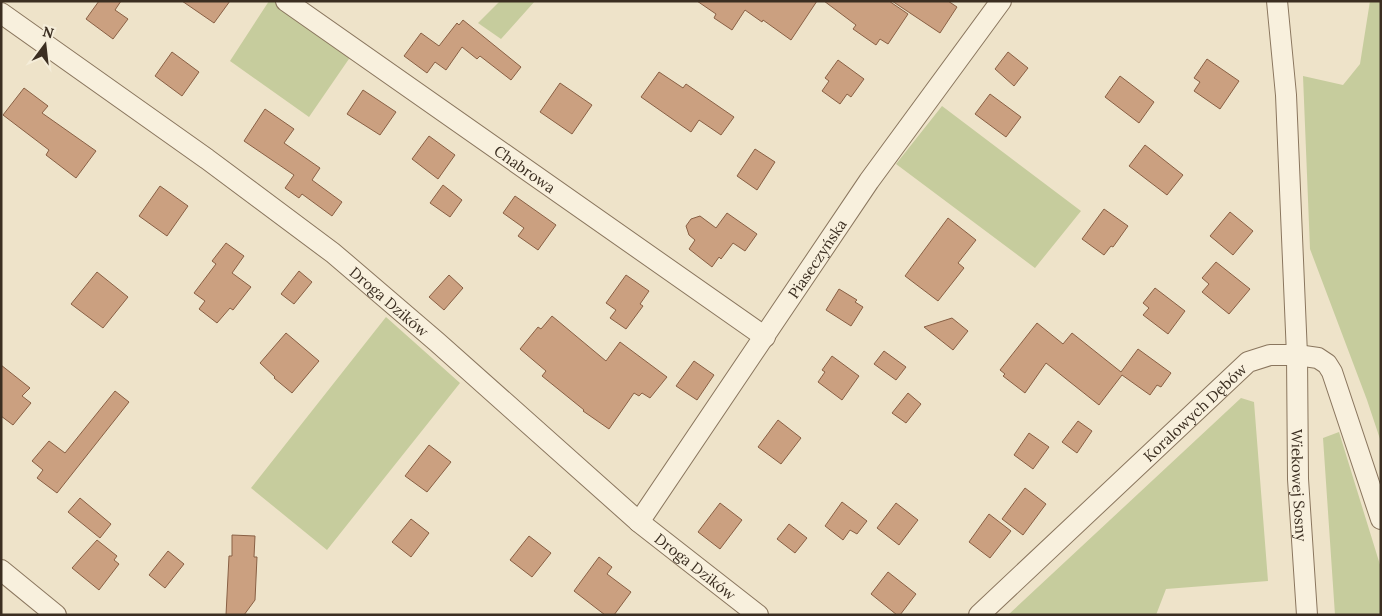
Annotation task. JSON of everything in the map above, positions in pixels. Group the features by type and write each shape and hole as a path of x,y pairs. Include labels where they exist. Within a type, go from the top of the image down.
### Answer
{"street":[{"name":"Chabrowa","path":"286,1 765,337"},
{"name":"Piaseczyńska","path":"639,522 869,181 1002,1"},
{"path":"1277,1 1286,95 1297,355"},
{"name":"Droga Dzików","path":"1,13 207,159 333,253 437,342 639,522 758,615"},
{"name":"Koralowych Dębów","path":"979,615 1248,362 1270,355 1297,355 1318,358 1327,364 1332,372 1381,519"},
{"name":"Wiekowej Sosny","path":"1297,355 1298,479 1307,615"},
{"path":"1,570 56,615"}],"green space":[{"path":"269,1 275,1 353,53 309,117 230,61"},
{"path":"500,1 535,1 501,39 478,23"},
{"path":"1370,1 1381,1 1381,442 1310,249 1303,76 1343,85 1360,64"},
{"path":"942,106 1081,211 1035,268 896,164"},
{"path":"386,317 460,383 327,550 251,488"},
{"path":"1241,398 1254,402 1268,581 1166,589 1156,615 1008,615"},
{"path":"1339,432 1381,568 1381,615 1335,615 1323,438"}],"building":[{"path":"99,1 121,1 115,10 128,19 113,39 86,19"},
{"path":"182,1 230,1 214,23"},
{"path":"697,1 817,1 791,40 745,10 732,30 714,18 716,14"},
{"path":"824,1 889,1 908,14 888,44 880,39 876,45 853,29 856,25"},
{"path":"892,1 948,1 957,7 940,33"},
{"path":"463,20 521,67 511,80 480,56 477,59 462,47 446,70 435,62 427,73 404,56 421,33 439,46 457,23 459,25"},
{"path":"172,52 199,72 182,96 155,76"},
{"path":"1008,52 1028,68 1014,86 995,69"},
{"path":"1207,59 1239,81 1220,109 1194,91 1200,82 1194,78"},
{"path":"838,60 864,79 851,97 847,94 840,104 822,91 829,81 825,78"},
{"path":"659,72 683,88 686,84 734,117 721,135 699,120 691,132 641,97"},
{"path":"1120,76 1154,102 1139,123 1105,97"},
{"path":"560,83 592,105 572,134 540,112"},
{"path":"24,88 48,106 42,113 96,151 76,178 46,155 49,150 3,115"},
{"path":"363,90 396,112 380,135 347,114"},
{"path":"990,94 1021,117 1006,137 975,114"},
{"path":"265,109 294,129 284,143 320,168 312,180 342,202 332,216 302,194 299,198 285,188 294,175 244,141"},
{"path":"429,136 455,155 438,179 412,159"},
{"path":"1145,145 1183,175 1167,195 1129,166"},
{"path":"755,149 775,162 757,190 737,176"},
{"path":"443,185 462,200 450,217 430,203"},
{"path":"160,186 188,206 167,236 139,216"},
{"path":"515,196 556,225 538,250 518,236 524,228 503,213"},
{"path":"1104,209 1128,226 1113,247 1111,246 1104,255 1082,239"},
{"path":"1230,212 1253,231 1233,255 1210,236"},
{"path":"727,213 757,234 745,251 733,243 721,259 719,257 712,267 689,249 695,240 689,235 686,226 691,219 700,216 716,228"},
{"path":"948,218 976,240 958,263 964,268 938,301 905,276"},
{"path":"226,243 244,256 232,273 251,287 233,310 230,308 217,323 199,309 205,301 194,293 216,264 212,261"},
{"path":"1216,262 1250,289 1229,314 1202,292 1209,284 1202,278"},
{"path":"299,271 312,282 294,304 281,294"},
{"path":"97,272 128,297 103,328 71,304"},
{"path":"449,275 463,288 444,310 429,297"},
{"path":"626,275 649,291 640,304 643,306 626,329 610,318 616,310 606,303"},
{"path":"1155,288 1185,311 1168,334 1143,315 1149,308 1143,303"},
{"path":"839,289 857,300 855,302 863,307 851,326 826,310"},
{"path":"552,316 606,361 620,342 667,377 650,398 642,393 639,396 634,393 609,429 583,411 542,376 546,371 520,349 538,327 541,329"},
{"path":"952,318 968,331 953,350 924,327"},
{"path":"1037,323 1063,344 1072,333 1121,372 1138,349 1171,373 1161,387 1157,385 1150,395 1122,375 1099,405 1046,363 1025,393 1003,376 1005,374 1000,370"},
{"path":"286,333 319,361 292,393 260,363"},
{"path":"884,351 906,367 896,380 874,364"},
{"path":"832,356 859,376 842,400 818,382 825,372 822,370"},
{"path":"694,361 714,375 697,400 676,386"},
{"path":"1,365 30,388 22,396 31,403 13,425 1,416"},
{"path":"115,391 129,402 57,493 37,478 43,470 32,461 49,441 65,453"},
{"path":"908,393 921,404 906,423 892,413"},
{"path":"778,420 801,438 781,464 758,447"},
{"path":"1078,421 1092,431 1077,453 1062,442"},
{"path":"1029,433 1049,447 1033,469 1014,455"},
{"path":"429,445 451,462 427,492 405,476"},
{"path":"1025,488 1046,504 1023,535 1002,519"},
{"path":"80,498 111,524 100,538 68,512"},
{"path":"842,502 867,521 857,534 850,530 843,540 825,526"},
{"path":"720,503 742,520 720,549 698,532"},
{"path":"896,503 918,520 899,545 877,528"},
{"path":"989,514 1011,531 990,558 969,542"},
{"path":"411,519 429,533 411,557 392,542"},
{"path":"789,524 807,538 795,553 777,539"},
{"path":"232,535 255,536 254,557 257,557 255,600 244,615 226,615 229,556 232,556"},
{"path":"529,536 551,553 532,577 510,560"},
{"path":"97,540 117,556 114,560 119,564 99,590 72,568"},
{"path":"168,551 184,564 165,588 149,575"},
{"path":"599,557 612,567 607,574 631,592 614,615 605,615 574,591"},
{"path":"888,572 916,594 900,615 897,615 871,594"}]}
